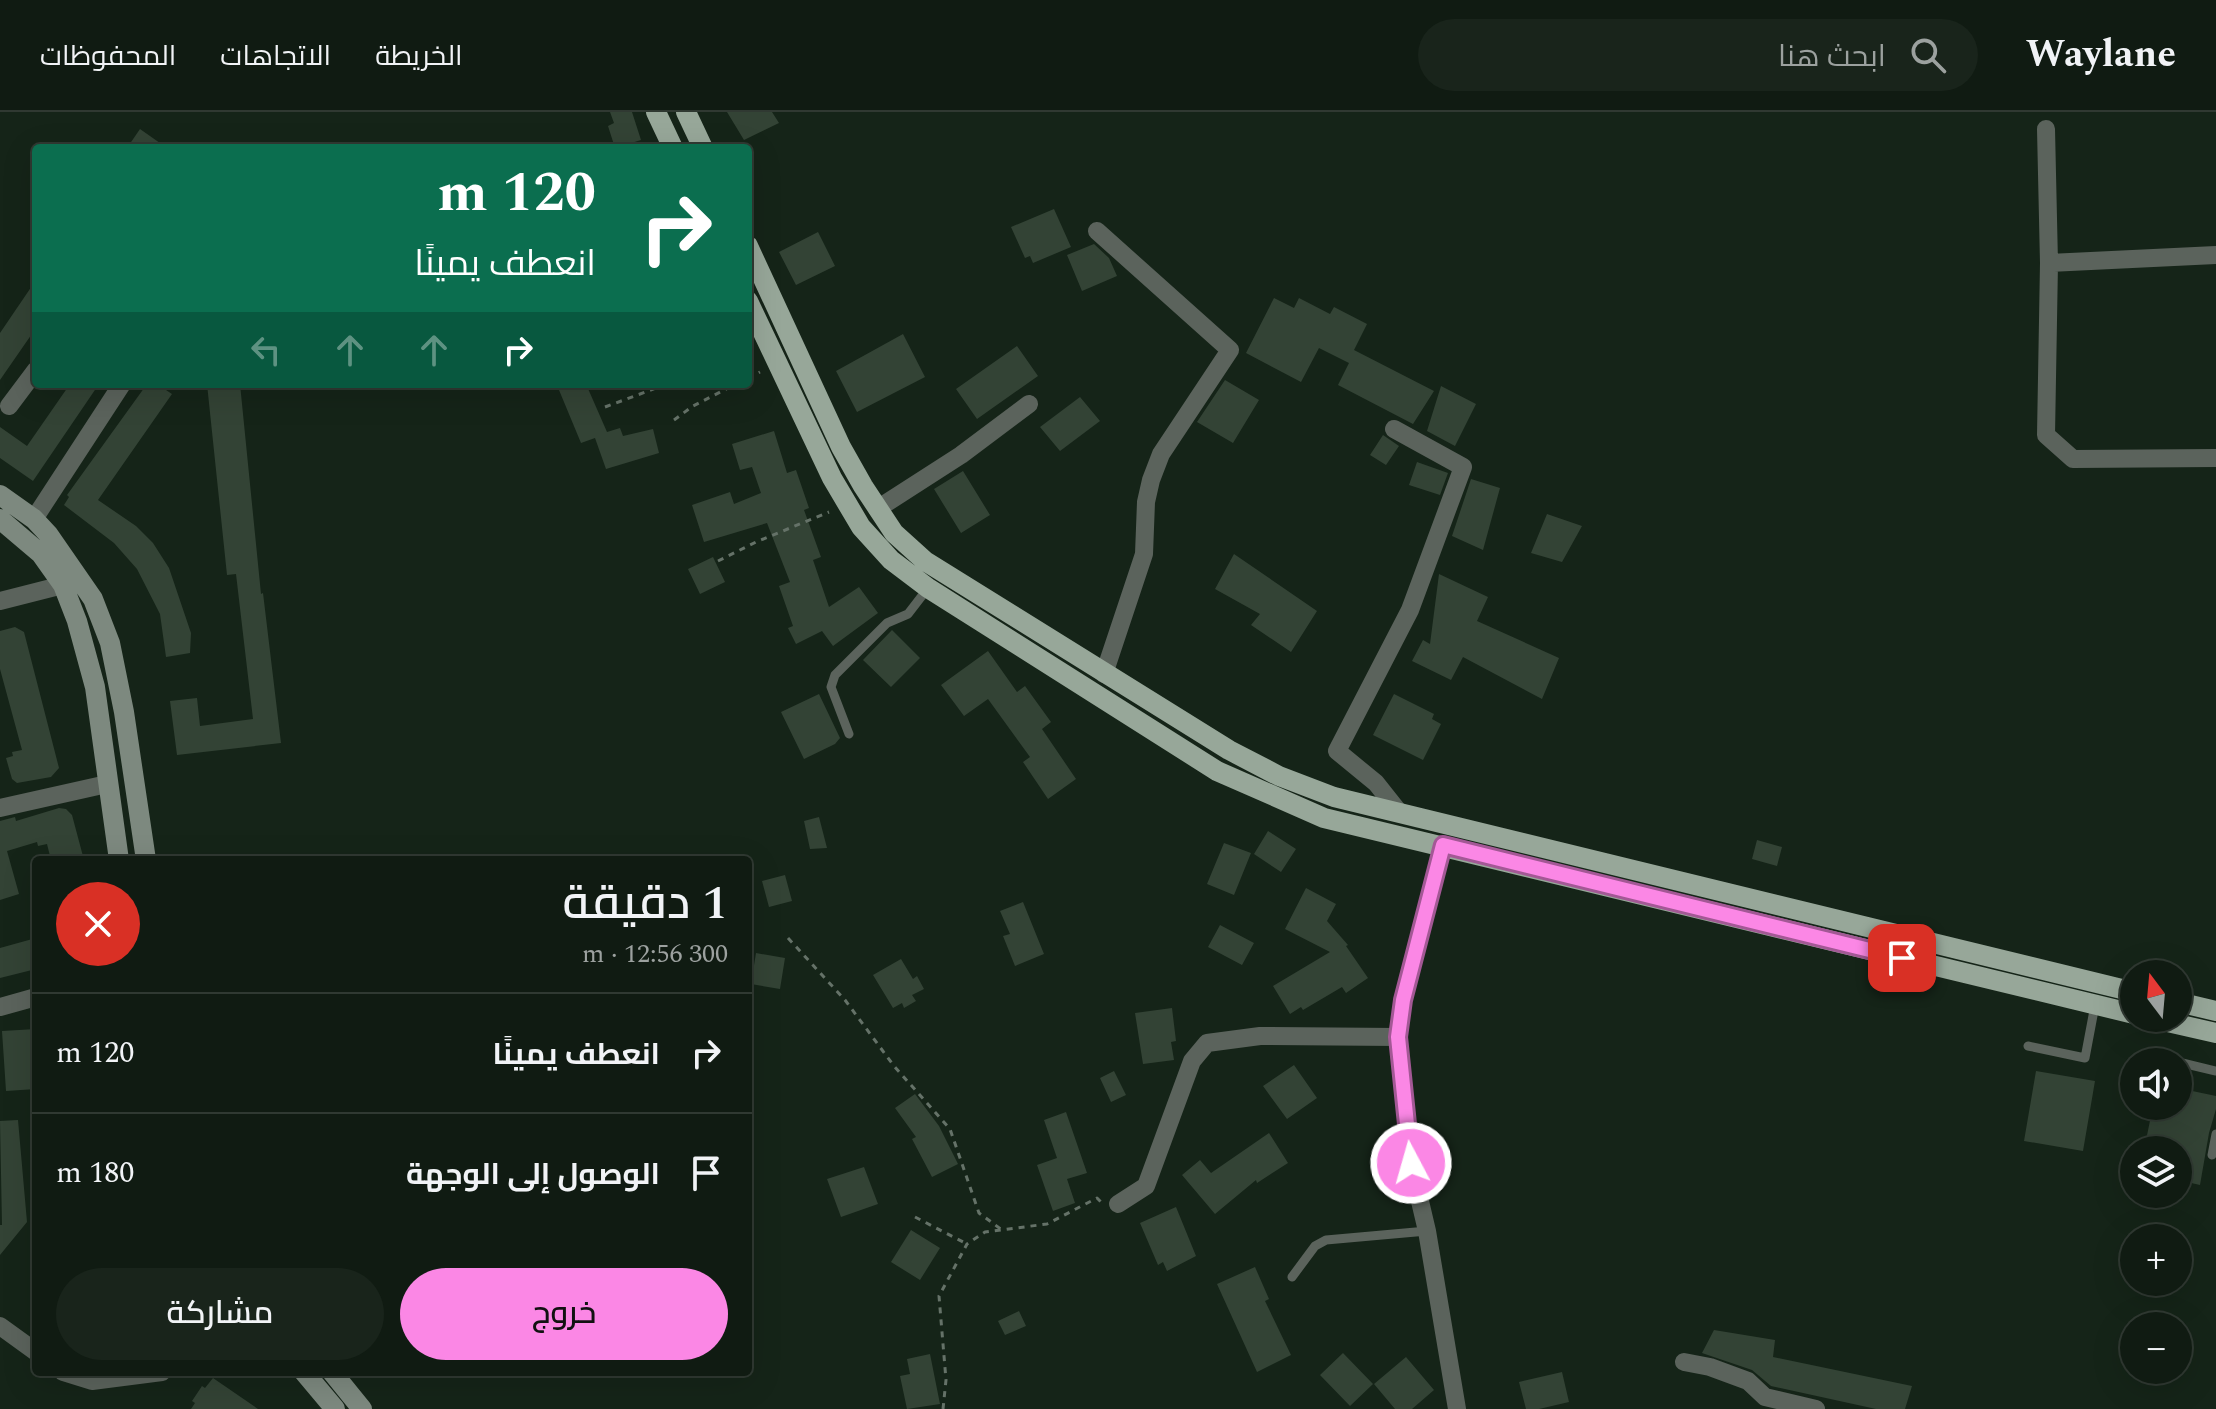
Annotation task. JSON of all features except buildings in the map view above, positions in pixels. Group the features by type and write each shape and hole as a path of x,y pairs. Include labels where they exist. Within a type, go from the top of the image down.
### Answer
{"main road":[{"path":"656,112 671,144"},
{"path":"686,112 701,144"},
{"path":"752,255 841,447 894,533 925,561 1229,750 1279,776 1334,797 2120,989"},
{"path":"752,309 832,478 861,527 891,560 928,588 1217,771 1324,818 2120,1011"},
{"path":"2192,1005 2216,1011"},
{"path":"2192,1028 2216,1033"}],"street":[{"path":"2046,129 2049,263 2046,435 2073,459 2216,458"},
{"path":"1097,231 1230,350 1161,454 1146,502 1144,554 1104,674"},
{"path":"2049,263 2216,255"},
{"path":"9,406 32,375"},
{"path":"34,519 119,388"},
{"path":"877,509 961,455 1029,404"},
{"path":"1394,429 1463,467 1410,610 1337,751 1376,783 1399,812"},
{"path":"0,495 34,519 93,599 110,643 124,712 145,856"},
{"path":"0,519 41,554 63,585 84,642 95,687 118,856"},
{"path":"0,601 63,585"},
{"path":"0,808 107,784"},
{"path":"1443,845 1403,1000 1398,1037 1411,1163 1427,1231 1457,1409"},
{"path":"0,1007 32,998"},
{"path":"1118,1204 1146,1186 1192,1061 1207,1043 1260,1036 1398,1037"},
{"path":"0,1326 32,1349"},
{"path":"1684,1362 1710,1367 1748,1381 1765,1403 1816,1409"},
{"path":"76,1376 92,1381 131,1376"},
{"path":"307,1376 335,1409"},
{"path":"335,1376 362,1409"}],"lane":[{"path":"849,734 831,687 835,675 887,623 908,614 928,588"},
{"path":"2028,1046 2085,1058 2095,1005"},
{"path":"2192,1065 2216,1071"},
{"path":"2212,1155 2216,1134"},
{"path":"1292,1277 1315,1246 1326,1240 1427,1231"}],"path":[{"path":"605,407 656,388"},
{"path":"674,420 728,388"},
{"path":"718,561 756,542 848,505"},
{"path":"788,938 845,1000 894,1066 950,1129 979,1213 1002,1230"},
{"path":"943,1409 946,1380 939,1296 967,1244 985,1232 1047,1224 1097,1198 1111,1210 1118,1204"},
{"path":"915,1217 967,1244"}],"route":[{"path":"1411,1163 1398,1037 1403,1000 1443,845 1902,958"}]}
